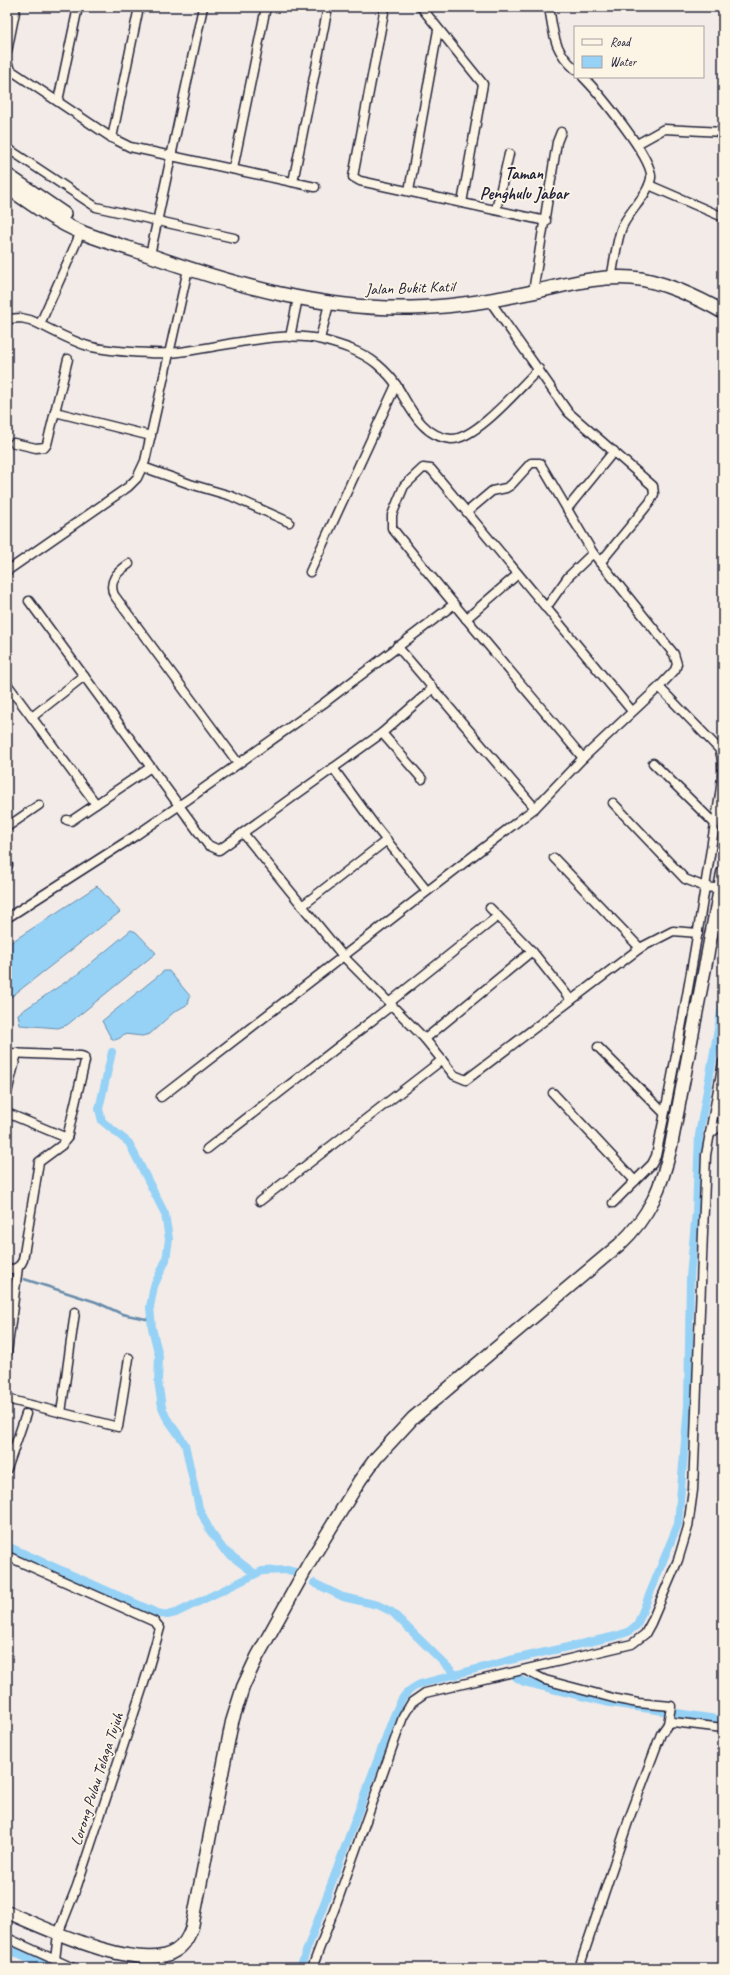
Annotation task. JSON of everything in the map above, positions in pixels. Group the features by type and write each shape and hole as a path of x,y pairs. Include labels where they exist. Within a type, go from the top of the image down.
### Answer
{"main road":[{"name":"Jalan Bukit Katil","path":"7,175 83,229"},
{"name":"Jalan Bukit Katil","path":"7,187 42,211 99,237 188,269 246,286 329,304 373,308 415,308 490,301 593,279 632,278 651,281 702,300 723,312"},
{"path":"7,1912 58,1934 104,1950 157,1956 168,1955 183,1945 189,1936 192,1927 232,1722 243,1687 257,1657 304,1572 360,1480 376,1458 414,1418 620,1244 639,1223 652,1203 662,1179 671,1146 723,873"}],"street":[{"path":"7,52 16,7"},
{"path":"58,101 78,7"},
{"path":"112,138 139,7"},
{"path":"150,255 204,7"},
{"path":"233,169 266,7"},
{"path":"293,182 328,7"},
{"path":"385,7 353,177 356,180 546,221"},
{"path":"421,7 483,84 462,203"},
{"path":"549,7 556,46 564,59 574,68"},
{"path":"409,191 438,30"},
{"path":"7,64 12,71 112,138 130,146 315,187"},
{"path":"584,78 596,90 637,144 651,175 649,184 622,226 611,279"},
{"path":"637,144 664,129 723,132"},
{"path":"533,292 558,142 561,132"},
{"path":"7,148 96,207 234,238"},
{"path":"496,210 509,154"},
{"path":"649,184 723,217"},
{"path":"40,324 83,229"},
{"path":"7,571 128,487 137,478 143,467 151,436 168,353 188,269"},
{"path":"290,337 298,298"},
{"path":"490,301 568,412 650,483 654,494 650,502 600,564"},
{"path":"320,339 329,304"},
{"path":"7,319 21,318 40,324 87,346 101,349 168,353 290,337 320,339 367,357 387,373 417,419 423,425 442,437 459,438 476,430 539,369"},
{"path":"14,443 36,448 44,447 47,444 68,360"},
{"path":"310,572 396,385"},
{"path":"55,412 151,436"},
{"path":"567,509 614,451"},
{"path":"160,1097 535,808 583,758 659,687 676,667 677,660 674,654 600,564 543,466 536,462 526,466 511,485 506,488 492,491 466,512"},
{"path":"143,467 190,484 231,496 289,522"},
{"path":"583,758 453,605 392,528 390,520 404,486 423,468 431,470 632,711"},
{"path":"546,608 568,577 593,553"},
{"path":"129,564 115,576 112,590 114,595 238,763"},
{"path":"466,619 518,574"},
{"path":"29,601 178,806 212,848 220,850 382,732 432,689"},
{"path":"7,918 135,836 178,806 324,703 397,646 453,605"},
{"path":"397,646 432,689 535,808"},
{"path":"32,717 84,676"},
{"path":"7,684 96,804"},
{"path":"613,1202 654,1160 698,934 720,788 722,754 716,744 659,687"},
{"path":"382,732 422,779"},
{"path":"653,763 715,824"},
{"path":"67,820 71,821 151,767"},
{"path":"333,768 427,891"},
{"path":"613,803 685,879 705,887 721,889"},
{"path":"7,827 39,804"},
{"path":"243,833 343,956 425,1039 454,1075 466,1080 640,948 673,931 698,934"},
{"path":"302,906 387,840"},
{"path":"554,858 640,948"},
{"path":"490,908 532,951 571,1000"},
{"path":"207,1149 391,1004 498,916"},
{"path":"425,1039 532,951"},
{"path":"598,1047 664,1113"},
{"path":"7,1053 81,1056 84,1057 85,1061 67,1138 62,1146 39,1162 23,1260 18,1267 7,1353"},
{"path":"7,1093 17,1053"},
{"path":"260,1201 442,1060"},
{"path":"312,1968 400,1726 412,1702 425,1694 622,1646 638,1640 651,1623 678,1560 688,1527 693,1490 705,1170 709,1135 723,1062"},
{"path":"553,1093 635,1181"},
{"path":"7,1113 67,1138"},
{"path":"709,1135 723,1123"},
{"path":"7,1268 11,1269 18,1267"},
{"path":"61,1413 75,1312"},
{"path":"7,1399 118,1427 129,1358"},
{"path":"7,1469 26,1414"},
{"name":"Lorong Pulau Telaga Tujuh","path":"7,1556 155,1622 158,1624 159,1631 77,1886 58,1934 55,1960"},
{"path":"525,1670 554,1683 629,1701 669,1705 672,1708 668,1723 661,1734 629,1819 579,1968"},
{"path":"668,1723 684,1722 723,1728"},
{"path":"7,1938 73,1968"}],"water":[{"path":"97,886 120,912 7,1000 7,945"},
{"path":"131,930 136,932 156,953 67,1025 58,1028 20,1025 18,1014 79,973"},
{"path":"164,971 169,971 190,996 188,1004 174,1012 150,1034 142,1036 124,1034 115,1040 111,1038 102,1021"}],"waterway":[{"path":"300,1968 393,1718 403,1697 410,1690 420,1684 510,1660 616,1636 628,1632 637,1625 678,1524 688,1405 690,1277 696,1211 699,1135 723,1001"},
{"path":"112,1052 99,1109 102,1121 129,1143 165,1214 169,1239 166,1260 154,1286 150,1307 152,1328 159,1356 158,1381 162,1407 166,1417 185,1444 199,1508 210,1531 224,1550 255,1574"},
{"path":"24,1279 96,1302 122,1314 151,1320"},
{"path":"7,1546 157,1613 167,1615 176,1613 262,1571 288,1570 299,1573"},
{"path":"314,1583 343,1597 378,1605 392,1612 456,1675"},
{"path":"516,1677 524,1682 610,1703 723,1720"},
{"path":"7,1946 56,1968"}],"district":[{"name":"Taman Penghulu Jabar","path":"524,183"}]}
